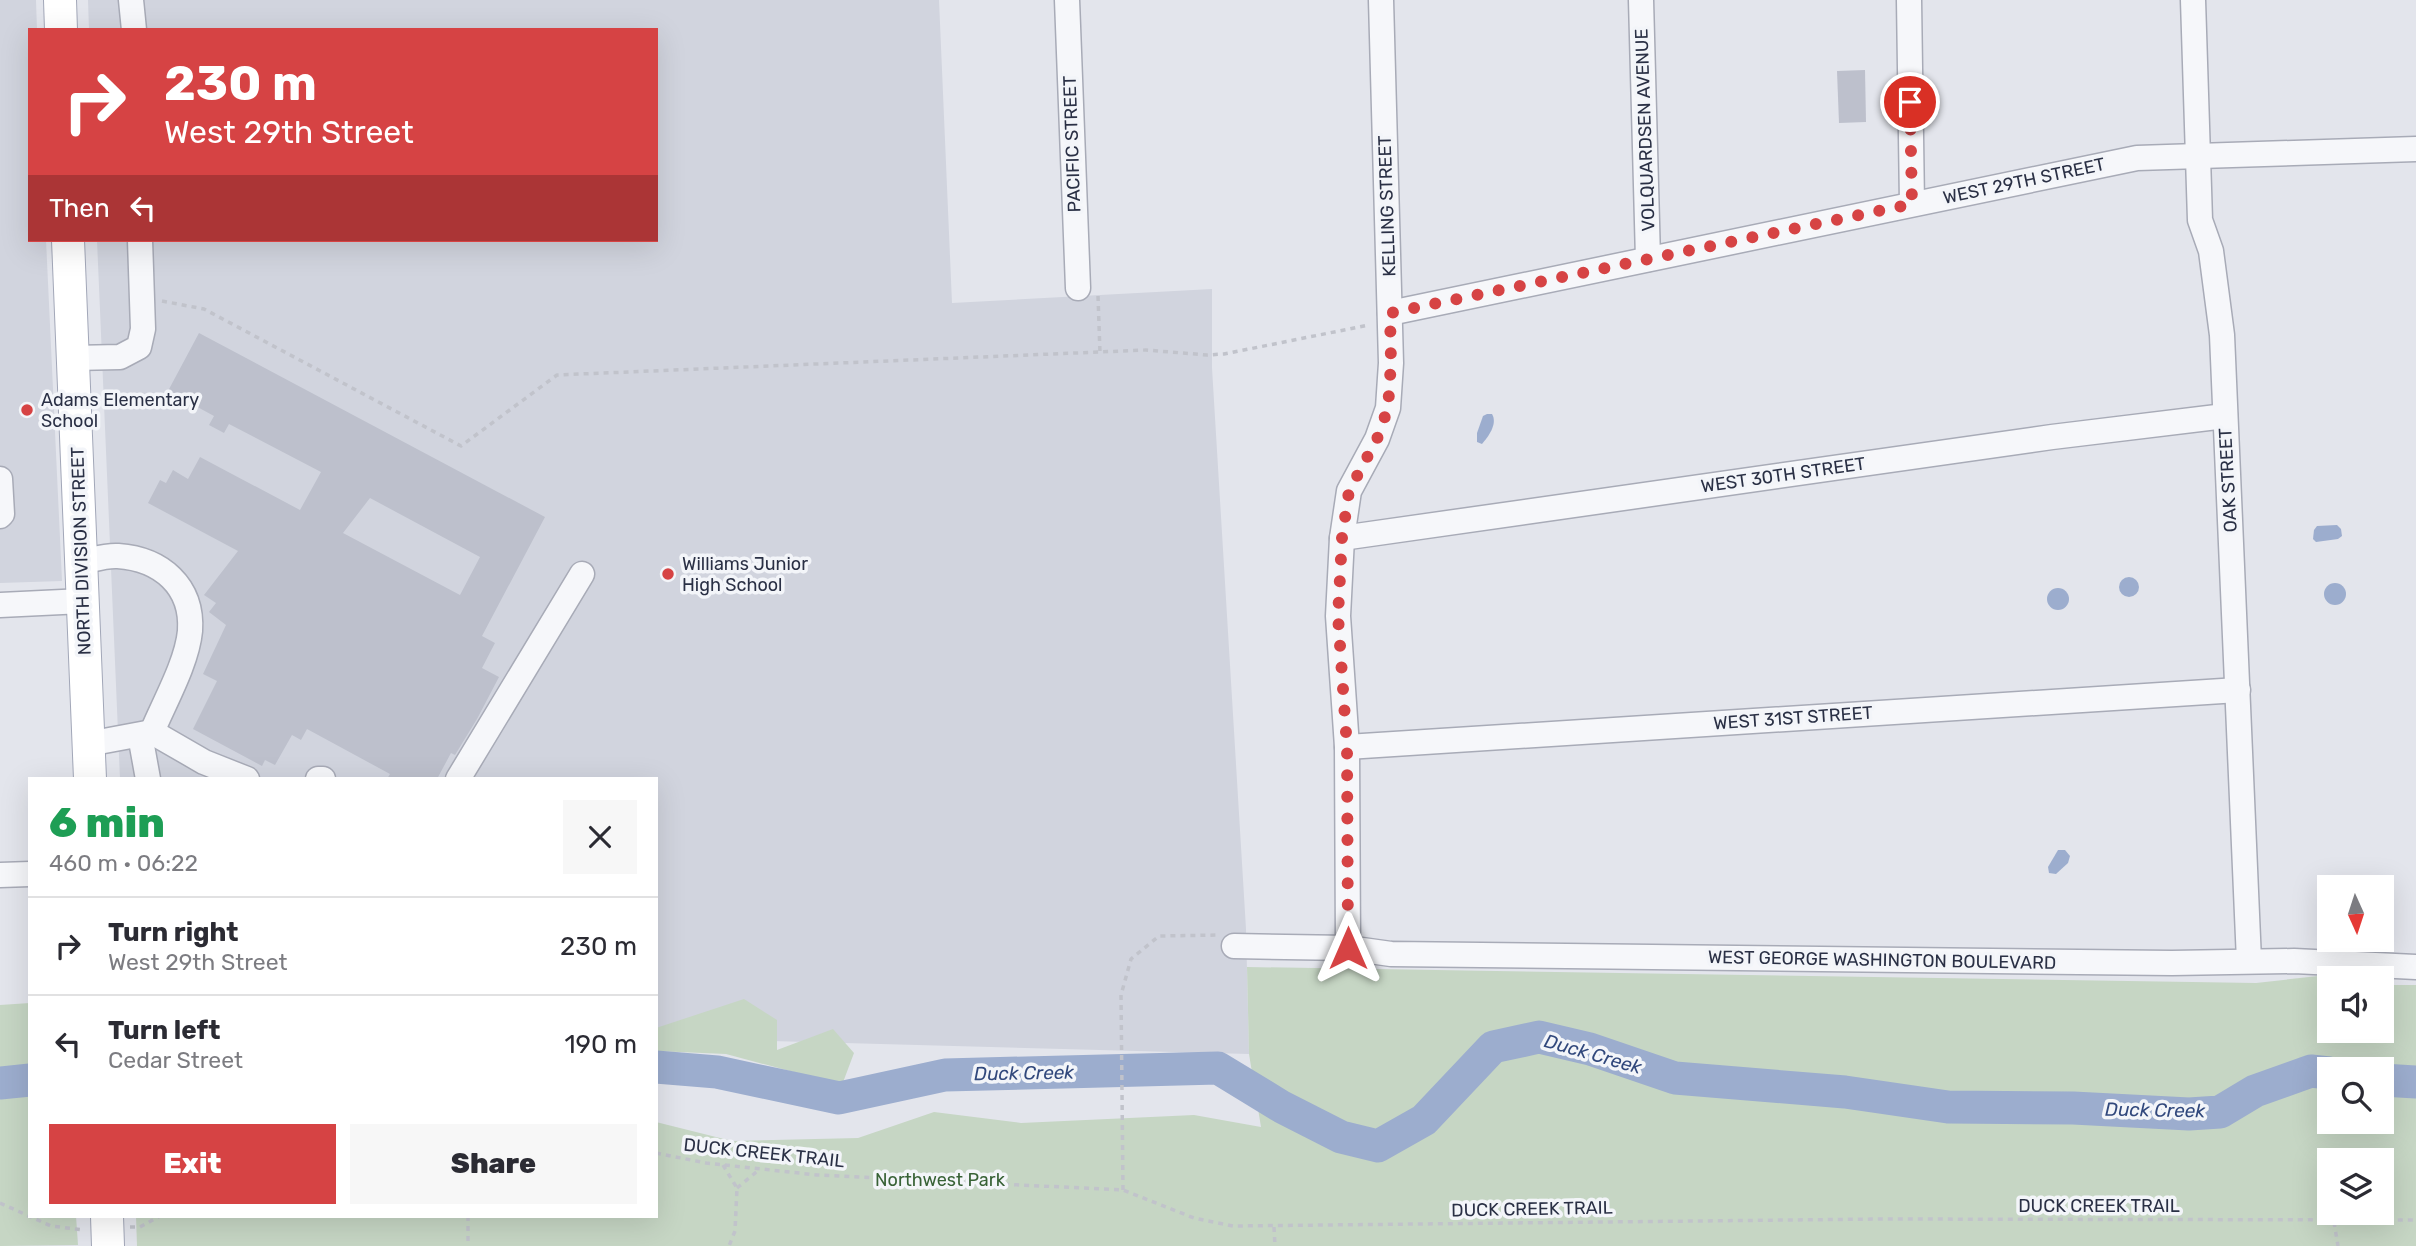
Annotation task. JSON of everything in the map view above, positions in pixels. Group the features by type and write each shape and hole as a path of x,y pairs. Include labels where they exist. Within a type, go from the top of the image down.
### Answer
{"main road":[{"path":"60,0 61,28"},
{"name":"NORTH DIVISION STREET","path":"68,242 90,777"}],"street":[{"path":"131,0 134,28"},
{"name":"PACIFIC STREET","path":"1067,0 1078,288"},
{"name":"KELLING STREET","path":"1348,948 1347,747 1338,616 1342,538 1349,491 1377,439 1388,408 1391,363 1381,0"},
{"name":"VOLQUARDSEN AVENUE","path":"1641,0 1648,259"},
{"path":"1909,0 1912,204"},
{"name":"OAK STREET","path":"2193,0 2200,220 2211,251 2222,335 2249,961"},
{"name":"WEST 29TH STREET","path":"1390,313 2137,158 2416,149"},
{"path":"73,358 120,357 139,347 143,329 140,242"},
{"name":"WEST 30TH STREET","path":"1342,538 2052,437 2225,416"},
{"path":"0,479 0,516"},
{"path":"81,562 117,556 151,562 170,574 181,588 188,607 190,632 182,660 146,733 148,777"},
{"path":"459,777 582,573"},
{"path":"0,605 82,601"},
{"name":"WEST 31ST STREET","path":"1347,747 2238,690"},
{"path":"88,744 146,733 204,762 242,777"},
{"path":"0,875 28,874"},
{"name":"WEST GEORGE WASHINGTON BOULEVARD","path":"1234,946 1348,948 1391,954 2172,963 2294,961 2416,967"}],"path":[{"path":"1078,288 1098,293 1100,353"},
{"path":"142,298 204,309 461,446 557,375 1146,350 1224,354 1376,323 1390,313"},
{"path":"1123,1190 1121,995 1131,959 1159,936 1220,935 1234,946"},
{"name":"DUCK CREEK TRAIL","path":"658,1153 723,1165 817,1175 1123,1190 1195,1218 1233,1226 1882,1219 2317,1222"},
{"path":"723,1165 737,1188 735,1231 729,1246"},
{"path":"737,1188 760,1169"},
{"path":"0,1203 28,1216"},
{"path":"33,1218 51,1226 81,1230 140,1227 156,1218"},
{"path":"468,1218 468,1246"},
{"name":"DUCK CREEK TRAIL","path":"2394,1221 2416,1220"},
{"path":"2334,1225 2337,1246"},
{"path":"1274,1227 1275,1246"}],"shaded area":[{"name":"Adams Elementary School","path":"0,0 36,0 37,28 28,28 28,242 46,242 62,581 0,583"},
{"name":"Williams Junior High School","path":"88,0 939,0 952,303 1212,289 1212,368 1246,929 1249,1054 658,1038 658,777 120,777 97,242 658,242 658,28 89,28"}],"green space":[{"name":"Northwest Park","path":"1247,967 2256,983 2317,976 2317,1043 2394,1043 2394,985 2416,985 2416,1246 137,1246 136,1218 658,1218 658,1122 732,1141 858,1138 934,1112 1021,1123 1194,1115 1261,1127 1249,1054"},
{"path":"744,999 777,1020 777,1050 833,1029 854,1053 842,1085 726,1054 658,1051 658,1027"},
{"path":"28,1003 28,1218 76,1218 78,1245 0,1246 0,1005"}],"water":[{"path":"1492,414 1494,422 1482,444 1477,442 1477,433 1483,416"},
{"path":"2337,525 2342,536 2338,539 2316,542 2313,539 2317,526"},
{"path":"2129,577 2136,580 2139,587 2136,594 2129,597 2122,594 2119,587 2122,580"},
{"path":"2335,583 2343,586 2346,594 2343,602 2335,605 2327,602 2324,594 2327,586"},
{"path":"2058,588 2066,591 2069,599 2066,607 2058,610 2050,607 2047,599 2050,591"},
{"path":"2058,850 2065,850 2070,856 2068,863 2056,874 2049,873 2048,867"}],"building":[{"path":"1865,70 1866,122 1839,123 1837,71"},
{"path":"199,333 545,517 482,636 495,643 482,668 499,677 477,719 455,755 451,753 438,777 388,777 390,774 307,729 301,740 292,735 275,765 265,760 262,766 193,729 217,681 203,674 226,625 209,612 216,603 204,595 238,551 148,503 160,480 166,483 173,470 188,479 200,457 300,510 321,472 229,424 224,433 209,425 214,416 168,391","holes":["370,498 480,557 460,595 343,533"]}],"waterway":[{"name":"Duck Creek","path":"658,1067 717,1072 839,1098 945,1075 1218,1068 1282,1107 1341,1137 1378,1146 1424,1120 1493,1047 1539,1037 1590,1049 1675,1078 1845,1092 1948,1107 2073,1108 2189,1114 2220,1112 2255,1091 2311,1071 2317,1072"},
{"name":"Duck Creek","path":"0,1083 28,1080"},
{"name":"Duck Creek","path":"2394,1081 2416,1082"}],"place":[{"name":"Adams Elementary School","path":"27,410"},
{"name":"Williams Junior High School","path":"668,574"}],"route":[{"path":"1348,948 1347,747 1338,616 1342,538 1349,491 1377,439 1388,408 1390,313 1912,204 1910,102"}]}
